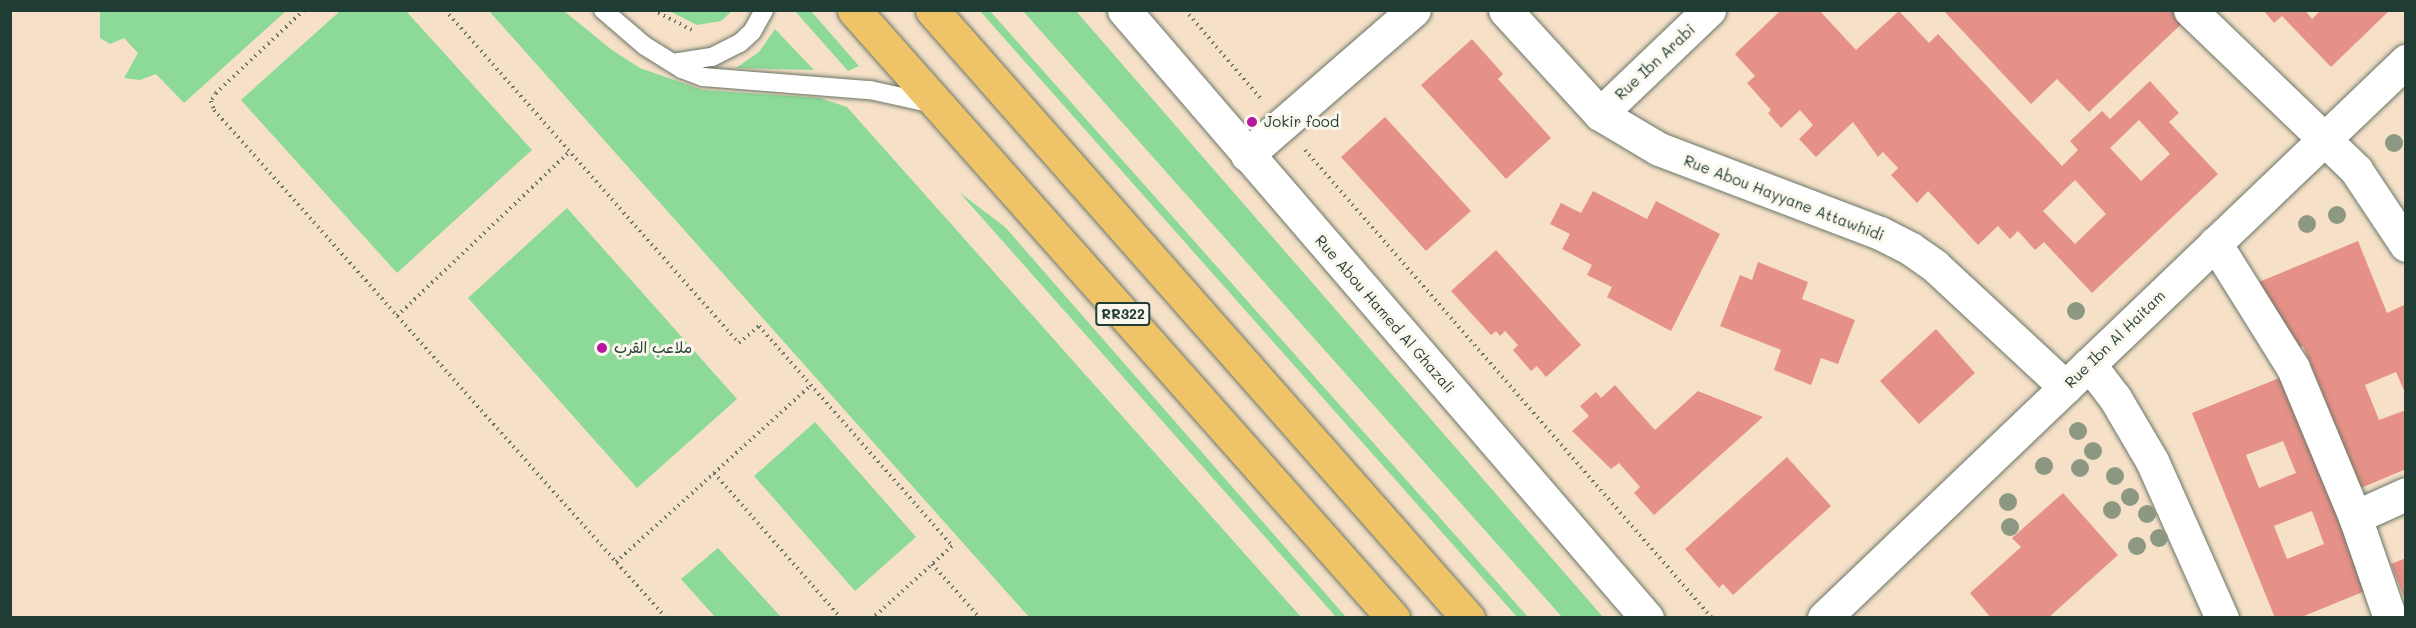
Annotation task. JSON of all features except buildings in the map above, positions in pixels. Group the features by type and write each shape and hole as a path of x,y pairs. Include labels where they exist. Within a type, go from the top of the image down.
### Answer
{"main road":[{"name":"RR322","path":"854,10 1393,618"},
{"path":"932,10 1468,618"}],"street":[{"name":"Rue Abou Hamed Al Ghazali","path":"1124,10 1647,618"},
{"path":"1247,155 1414,10"},
{"name":"Rue Abou Hayyane Attawhidi","path":"1505,10 1600,114 1659,149 1880,233 1911,249 1935,266 2065,387"},
{"name":"Rue Ibn Arabi","path":"1600,114 1709,10"},
{"path":"2190,10 2326,138 2356,170 2406,245"},
{"name":"Rue Ibn Al Haitam","path":"1824,618 2406,61"},
{"path":"2216,243 2293,368 2355,517 2380,614"},
{"path":"2090,364 2152,461 2222,618"},
{"path":"2355,517 2406,494"}],"lane":[{"path":"603,10 645,46 703,77 882,92 938,106"},
{"path":"673,63 712,57 740,43 752,32 764,10"}],"path":[{"path":"304,10 216,93 212,105 666,618"},
{"path":"445,10 739,343 759,326 952,546 873,618"},
{"path":"653,10 698,32"},
{"path":"1185,10 1712,618"},
{"path":"397,316 570,151"},
{"path":"616,562 811,385"},
{"path":"714,473 841,618"},
{"path":"932,564 980,618"}],"green space":[{"path":"100,10 286,11 184,103 156,74 140,80 124,78 138,53 124,38 110,44 100,38"},
{"path":"340,11 406,11 532,150 397,273 241,100"},
{"path":"489,11 564,11 612,50 640,68 703,90 820,98 847,107 1301,617 1029,617"},
{"path":"669,11 732,11 721,21 697,25"},
{"path":"795,11 811,11 859,66 848,71"},
{"path":"980,11 990,11 1528,617 1517,617"},
{"path":"1023,11 1076,11 1603,617 1562,617"},
{"path":"775,29 814,70 736,68 759,52"},
{"path":"959,192 1005,227 1346,617 1336,617"},
{"name":"ملاعب القرب","path":"567,208 737,399 637,488 468,298"},
{"path":"815,422 916,537 855,591 754,476"},
{"path":"718,548 781,617 715,617 681,579"}],"place":[{"name":"Jokir food","path":"1252,122"},
{"name":"ملاعب القرب","path":"602,348"}]}
